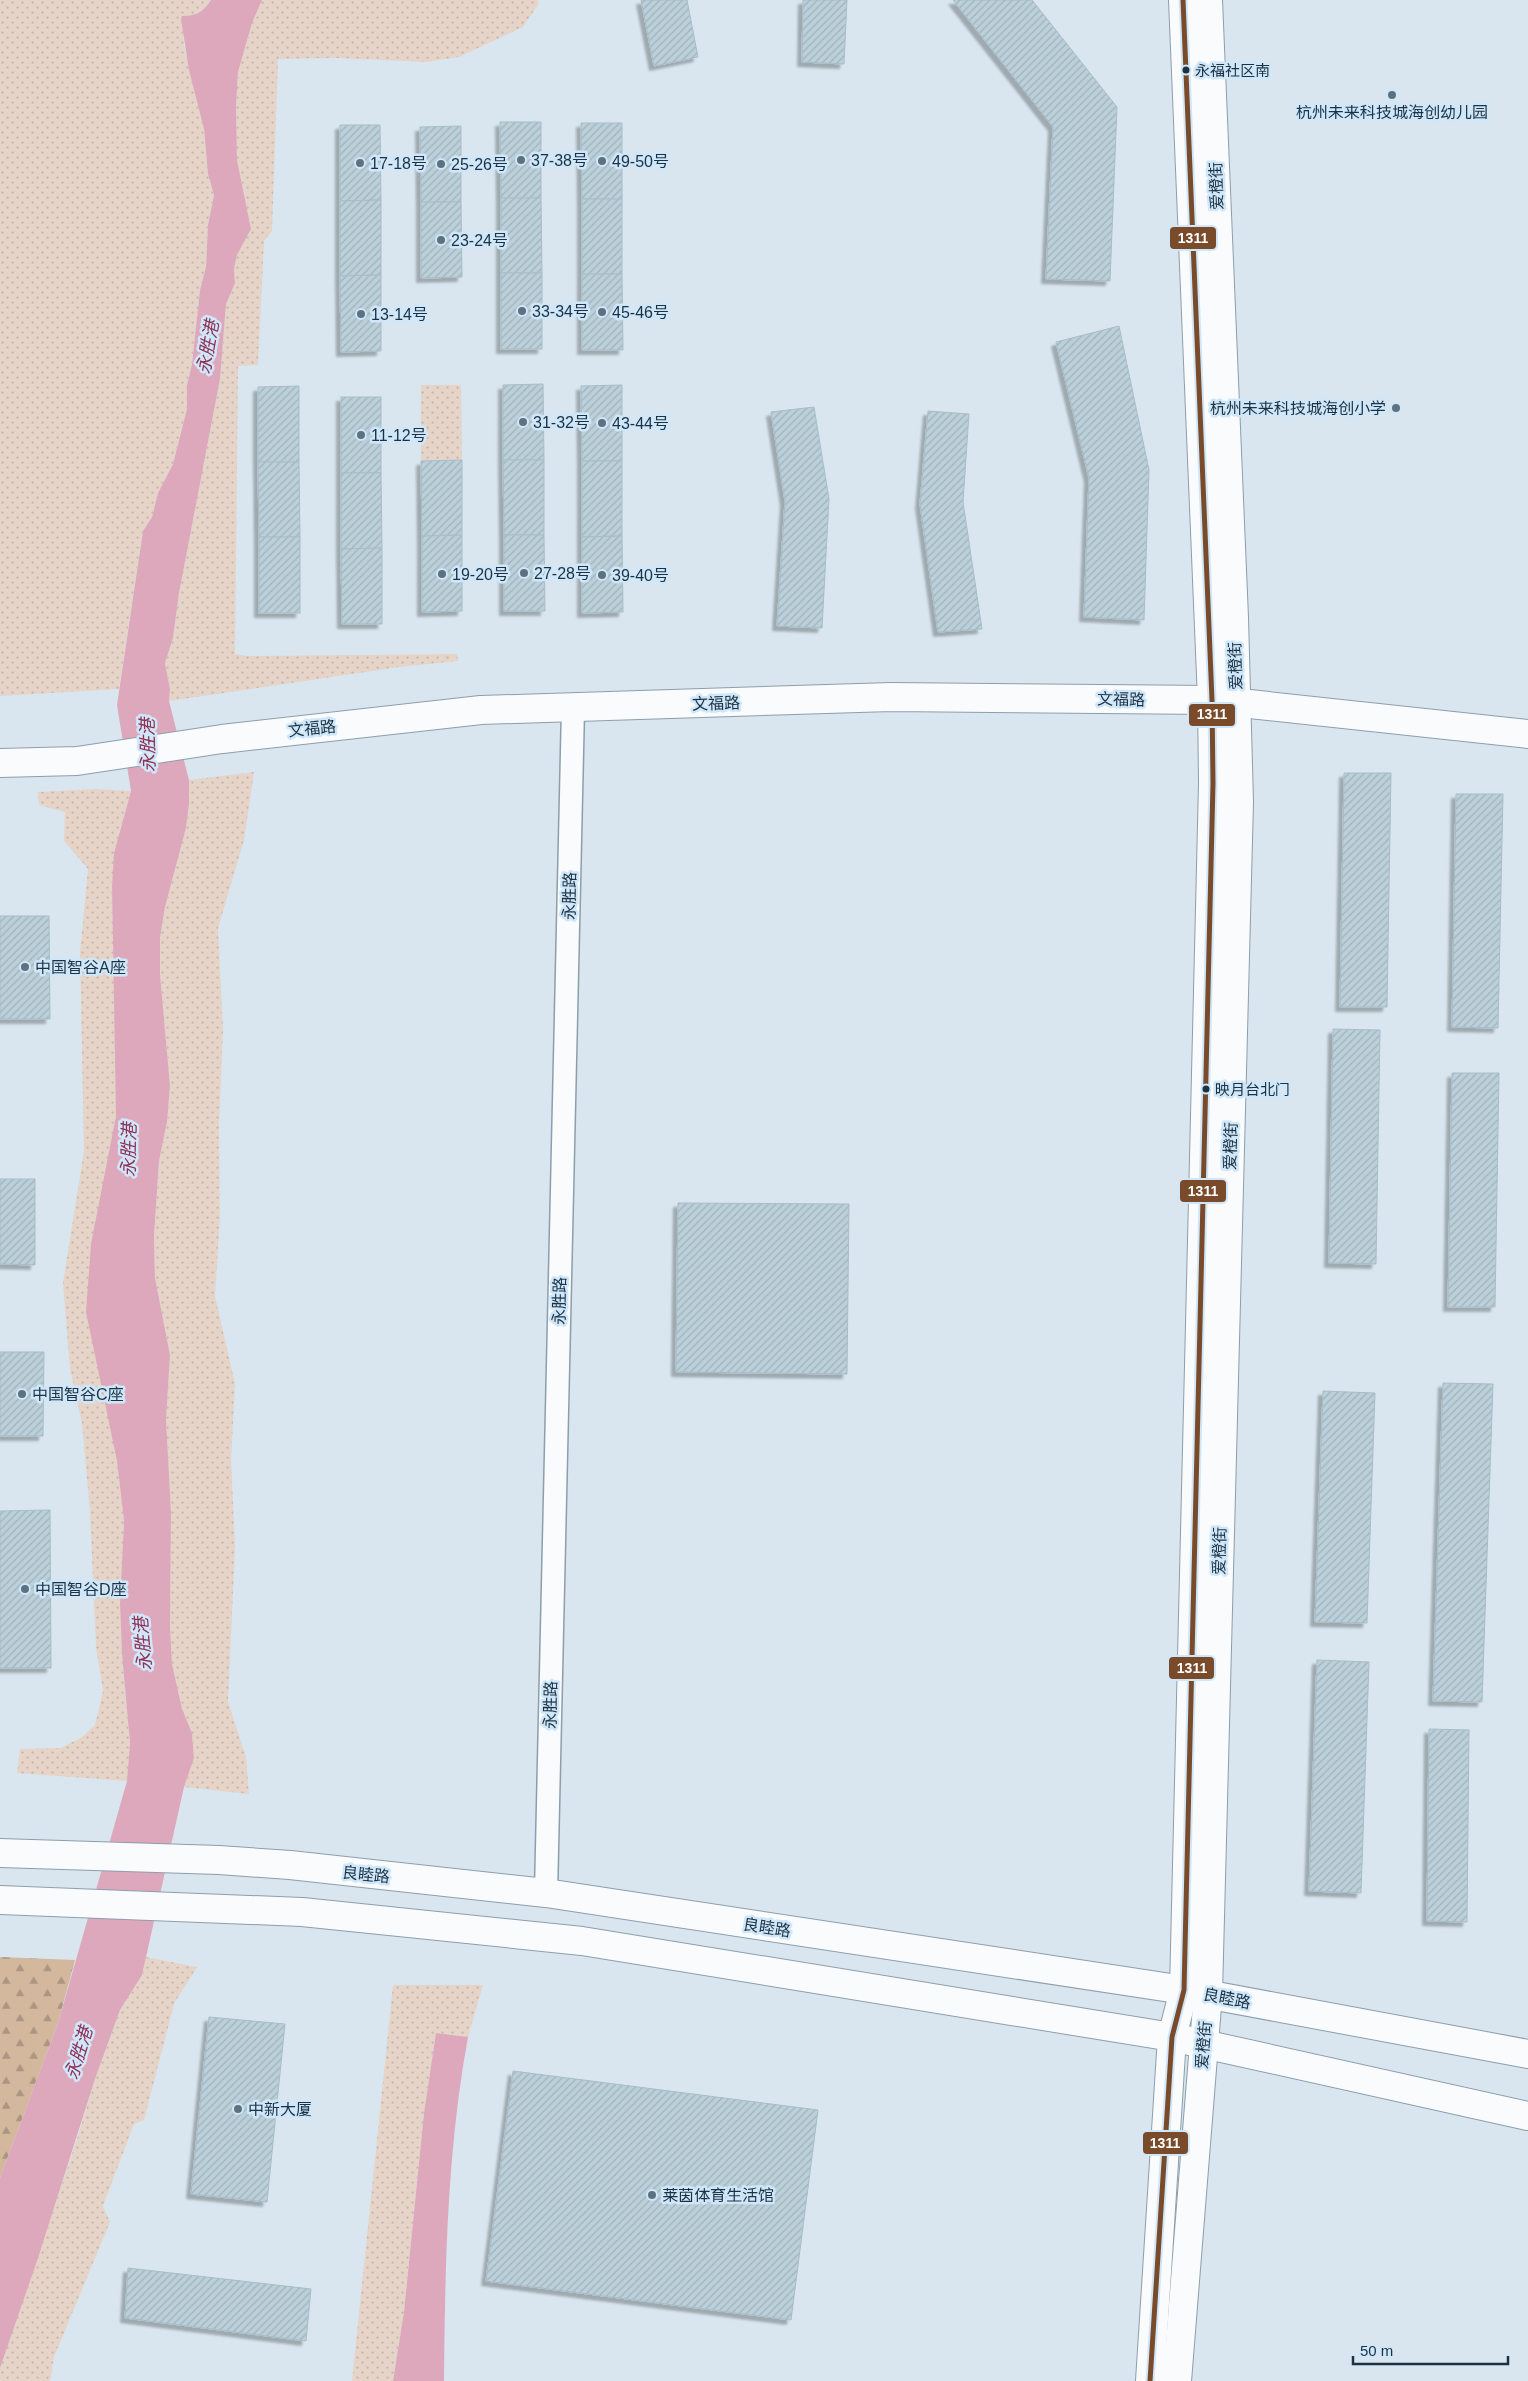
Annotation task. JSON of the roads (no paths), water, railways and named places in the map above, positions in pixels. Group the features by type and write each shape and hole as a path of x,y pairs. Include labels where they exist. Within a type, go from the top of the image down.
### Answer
{"street":[{"name":"爱橙街","path":"1177,2381 1203,2044 1196,1992 1239,802 1224,701 1183,0"},
{"name":"爱橙街","path":"1208,0 1224,701"},
{"name":"文福路","path":"0,763 77,761 222,738 481,710 891,697 1224,701 1528,734"},
{"name":"永胜路","path":"546,1893 573,708"},
{"name":"良睦路","path":"0,1853 219,1860 546,1893 1196,1992 1528,2054"},
{"path":"0,1900 302,1912 582,1941 1172,2037 1528,2116"},
{"name":"爱橙街","path":"1150,2381 1172,2037 1196,1992"}],"water":[{"name":"永胜港","path":"211,0 262,0 252,23 238,72 236,106 237,160 251,229 237,255 234,269 235,283 226,304 220,379 179,593 173,638 165,663 170,689 169,701 189,780 189,804 186,828 165,907 160,938 160,974 170,1086 167,1122 159,1161 154,1236 155,1278 170,1355 166,1420 171,1512 170,1626 172,1664 182,1709 192,1733 194,1758 184,1787 142,1975 120,2010 95,2079 37,2261 0,2368 0,2178 58,2023 127,1781 130,1743 122,1654 120,1604 124,1521 117,1461 86,1312 91,1244 116,1116 112,886 114,853 131,791 117,705 143,531 152,517 158,493 173,464 187,409 187,385 192,364 200,290 206,267 208,225 214,195 208,174 204,129 189,70 181,19 182,16 199,12"},
{"path":"436,2033 468,2037 451,2166 448,2209 444,2381 393,2381 404,2312 424,2113"}],"place":[{"name":"永福社区南","path":"1186,70"},
{"name":"杭州未来科技城海创幼儿园","path":"1392,95"},
{"name":"37-38号","path":"521,160"},
{"name":"49-50号","path":"602,161"},
{"name":"17-18号","path":"360,163"},
{"name":"25-26号","path":"441,164"},
{"name":"23-24号","path":"441,240"},
{"name":"33-34号","path":"522,311"},
{"name":"45-46号","path":"602,312"},
{"name":"13-14号","path":"361,314"},
{"name":"杭州未来科技城海创小学","path":"1396,408"},
{"name":"31-32号","path":"523,422"},
{"name":"43-44号","path":"602,423"},
{"name":"11-12号","path":"361,435"},
{"name":"27-28号","path":"524,573"},
{"name":"19-20号","path":"442,574"},
{"name":"39-40号","path":"602,575"},
{"name":"中国智谷A座","path":"25,967"},
{"name":"映月台北门","path":"1206,1089"},
{"name":"中国智谷C座","path":"22,1394"},
{"name":"中国智谷D座","path":"25,1589"},
{"name":"中新大厦","path":"238,2109"},
{"name":"莱茵体育生活馆","path":"652,2195"}]}
